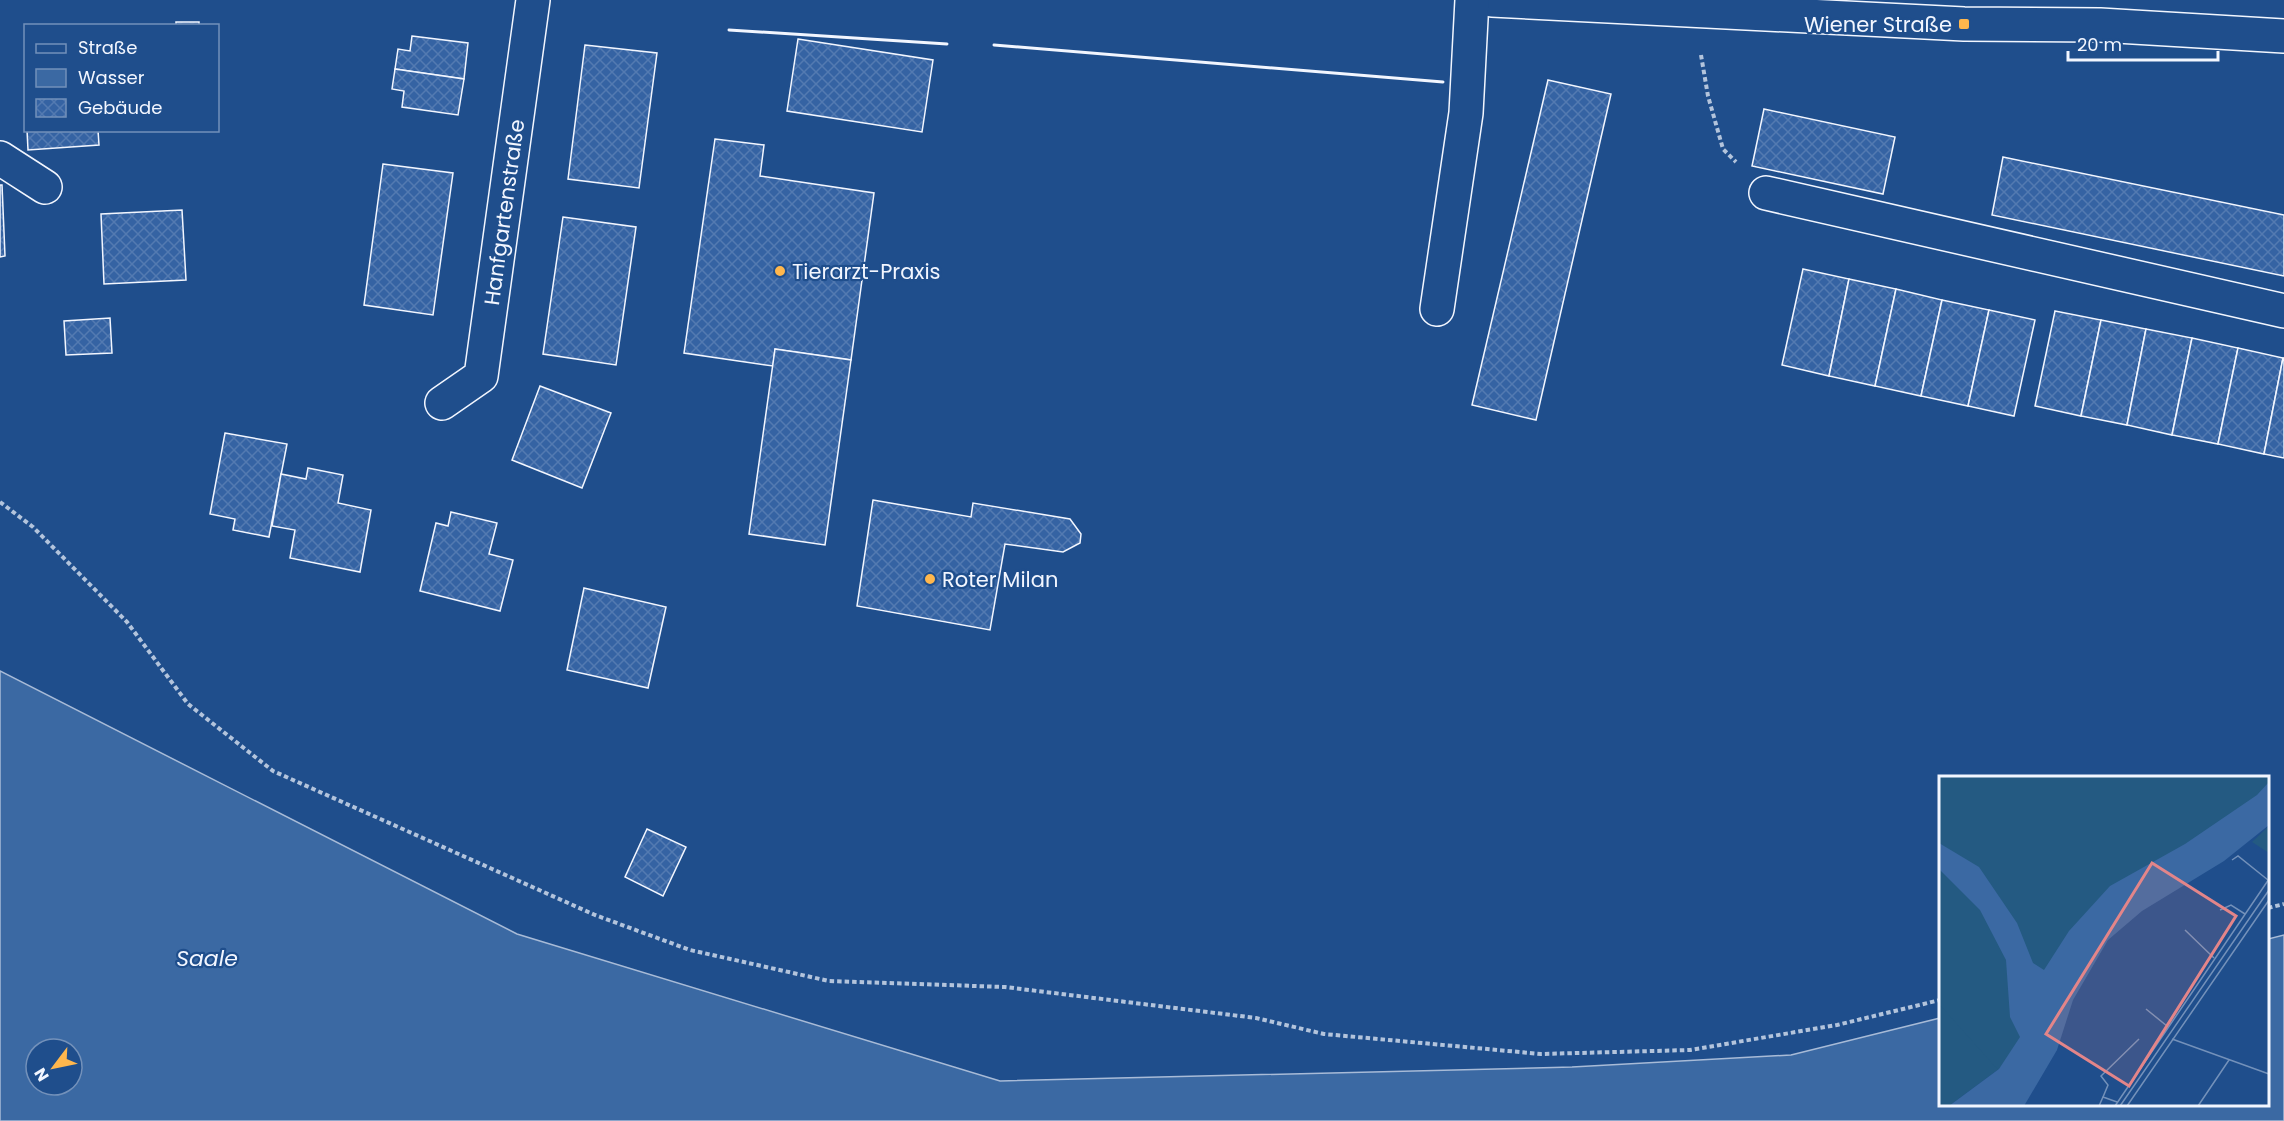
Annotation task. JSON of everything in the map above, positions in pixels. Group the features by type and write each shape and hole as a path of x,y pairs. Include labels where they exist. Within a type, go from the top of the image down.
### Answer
{"street":[{"name":"Hanfgartenstraße","path":"442,403 481,376 533,0"},
{"path":"1437,309 1466,112 1472,0"},
{"path":"1492,0 1964,24 2100,25 2284,36"},
{"path":"0,158 45,187"},
{"path":"1766,193 2284,311"}],"path":[{"path":"1694,9 1707,96 1723,149 1766,193"},
{"path":"0,502 33,527 127,622 188,704 273,771 596,915 690,950 829,981 1005,987 1256,1018 1324,1034 1541,1054 1690,1050 1837,1025 1939,1000"},
{"path":"2269,908 2284,904"}],"water":[{"name":"Saale","path":"0,671 517,934 1000,1081 1572,1067 1791,1055 1939,1018 1939,1106 2269,1106 2269,939 2284,935 2284,1121 0,1121"}],"building":[{"path":"176,22 199,22 199,24 176,24"},
{"path":"412,36 468,43 464,79 395,69 398,49 410,51"},
{"path":"798,39 933,60 922,132 787,111"},
{"path":"585,45 657,53 639,188 568,179"},
{"path":"395,69 464,79 458,115 402,107 404,91 392,89"},
{"path":"1548,80 1611,94 1536,420 1472,405"},
{"path":"1764,109 1895,137 1883,194 1752,166"},
{"path":"27,132 98,132 99,145 28,150"},
{"name":"Tierarzt-Praxis","path":"715,139 764,145 760,176 874,193 851,360 775,349 773,366 684,353"},
{"path":"2003,157 2284,215 2284,276 1992,215"},
{"path":"383,164 453,173 433,315 364,305"},
{"path":"0,185 2,185 5,256 0,257"},
{"path":"182,210 186,280 104,284 101,214"},
{"path":"563,217 636,227 616,365 543,354"},
{"path":"1803,269 1849,279 1829,376 1782,365"},
{"path":"1849,279 1896,289 1875,386 1829,376"},
{"path":"1896,289 1942,300 1921,396 1875,386"},
{"path":"1942,300 1989,310 1968,406 1921,396"},
{"path":"1989,310 2035,320 2014,416 1968,406"},
{"path":"2055,311 2101,320 2081,416 2035,406"},
{"path":"110,318 112,353 66,355 64,321"},
{"path":"2101,320 2146,329 2127,425 2081,416"},
{"path":"2146,329 2192,338 2172,435 2127,425"},
{"path":"2192,338 2238,348 2218,444 2172,435"},
{"path":"2238,348 2283,358 2264,454 2218,444"},
{"path":"775,349 851,360 825,545 749,534"},
{"path":"2284,358 2284,458 2264,454"},
{"path":"540,386 611,413 582,488 512,460"},
{"path":"225,433 287,444 269,537 233,530 235,519 210,514"},
{"path":"308,468 343,475 338,503 371,510 360,572 290,558 295,530 272,526 281,474 306,479"},
{"name":"Roter Milan","path":"873,500 971,517 973,503 1070,519 1081,534 1080,543 1063,552 1005,544 990,630 857,606"},
{"path":"451,512 497,523 489,554 513,560 500,611 420,591 436,523 448,526"},
{"path":"584,588 666,607 648,688 567,670"},
{"path":"647,829 686,847 663,896 625,877"}],"wall":[{"path":"729,30 947,44"},
{"path":"994,45 1443,82"}],"place":[{"name":"Wiener Straße","path":"1964,24"},
{"name":"Tierarzt-Praxis","path":"780,271"},
{"name":"Roter Milan","path":"930,579"}]}
